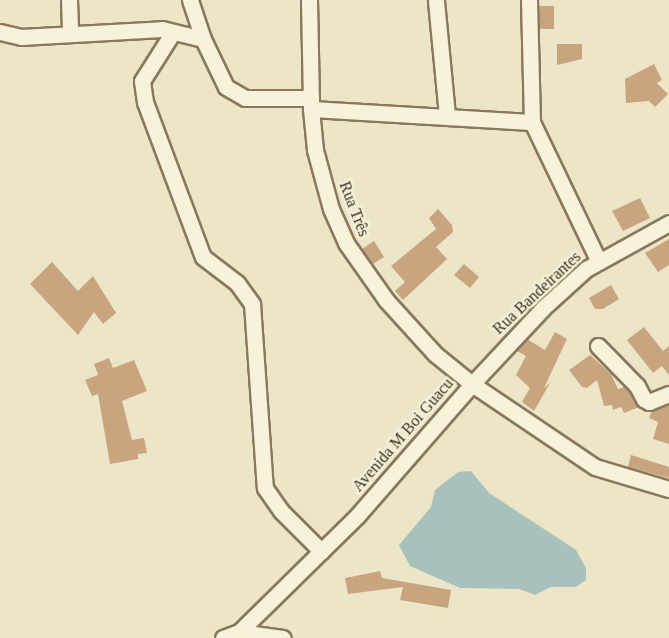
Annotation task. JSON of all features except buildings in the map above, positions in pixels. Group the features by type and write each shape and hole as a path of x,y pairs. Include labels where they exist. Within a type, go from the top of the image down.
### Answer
{"street":[{"path":"69,0 70,34"},
{"path":"190,0 203,39 226,87 245,98 532,122"},
{"name":"Rua Três","path":"309,0 311,104 321,170 331,209 346,243 386,300 435,354 472,384"},
{"path":"529,0 532,122 598,260"},
{"path":"436,1 447,115"},
{"path":"0,32 21,37 173,32 203,39"},
{"path":"173,32 142,81 145,102 203,257 237,283 252,304 265,488 281,511 321,551"},
{"name":"Rua Bandeirantes","path":"472,384 543,308 598,260 669,223"},
{"path":"598,346 644,399 649,402 669,394"},
{"name":"Avenida M Boi Guacu","path":"224,638 238,632 357,516 472,384 595,466 669,489"},
{"path":"238,632 283,638"}],"water":[{"path":"471,471 489,493 576,550 586,568 586,580 576,587 551,587 535,595 519,589 460,588 410,566 399,545 431,507 435,490 458,472"}]}
